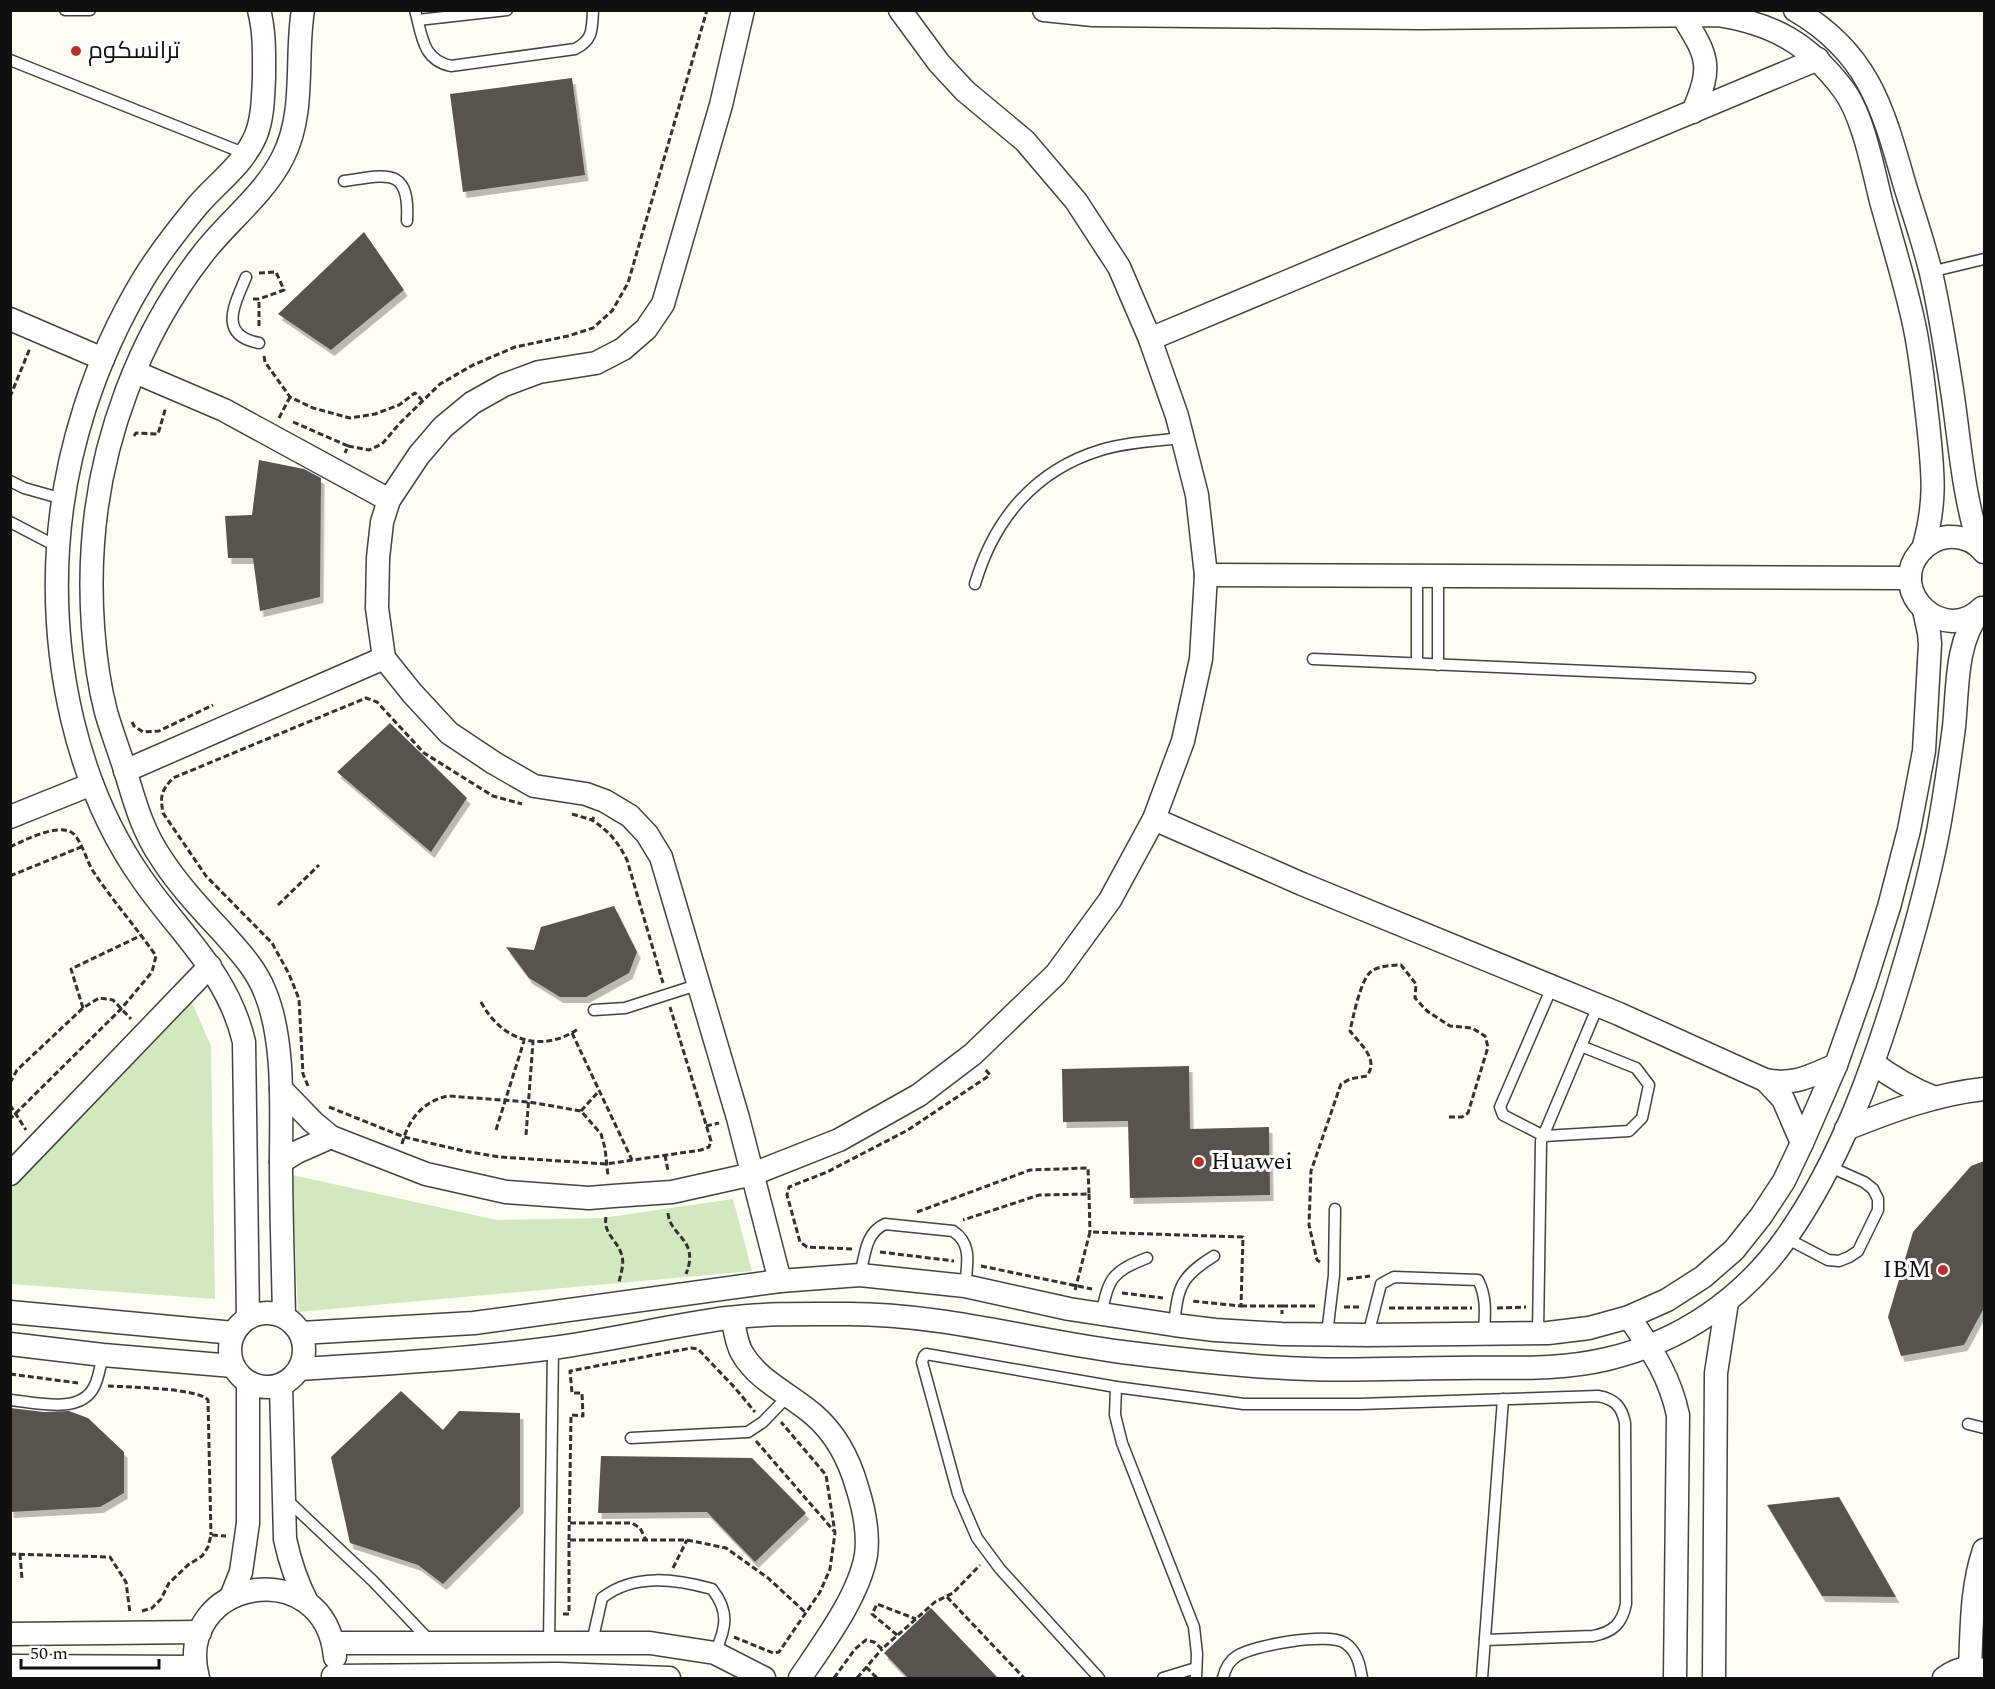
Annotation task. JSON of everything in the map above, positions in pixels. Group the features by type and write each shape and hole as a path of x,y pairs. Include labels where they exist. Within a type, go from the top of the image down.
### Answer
{"street":[{"path":"231,1597 241,1572 247,1538 241,1374 230,1355 231,1344 241,1325 244,1042 232,1002 210,966 141,878 112,830 92,784 72,718 61,648 57,598 58,548 63,499 83,414 103,359 122,317 158,258 200,203 246,154 256,135 261,114 265,47 259,10"},
{"path":"284,1316 281,1089 273,1014 264,989 250,963 185,890 159,856 138,814 106,710 95,646 91,595 99,492 113,431 153,331 176,292 202,255 273,175 284,155 292,133 297,96 300,27 303,10"},
{"path":"743,10 721,105 663,304 646,329 623,350 596,363 539,372 504,385 472,403 443,427 419,455 389,500 382,522 378,558 378,608 384,658 449,733 534,786 586,794 605,801 630,816 647,834 662,857 753,1174 780,1281"},
{"path":"281,1089 331,1137 426,1174 506,1192 589,1198 613,1197 672,1192 753,1174 839,1140 919,1095 973,1054 1056,974 1110,900 1154,819 1183,741 1201,659 1206,575 1197,495 1177,416 1150,339 1119,267 1076,201 1024,141 965,91 939,63 900,10"},
{"path":"917,33 924,10"},
{"path":"1044,10 1093,15 1718,15 1746,20 1772,29 1797,42 1818,59 1845,91 1862,130 1914,324 1933,471 1933,501 1923,549"},
{"path":"1795,10 1815,22 1845,49 1869,81 1886,117 1930,272 1953,391 1965,493 1971,520 1982,549"},
{"path":"1682,15 1701,46 1706,60 1703,87 1693,112"},
{"path":"1150,339 1818,59"},
{"path":"10,319 103,359"},
{"path":"135,372 224,410 389,500"},
{"path":"1982,549 1970,540 1958,537 1939,539 1923,549 1916,557 1910,578 1916,601 1934,617 1946,621 1958,621 1982,608"},
{"path":"1206,575 1910,578"},
{"path":"300,1369 387,1364 553,1348 732,1318 855,1314 940,1320 1116,1351 1209,1362 1314,1370 1557,1366 1604,1360 1650,1347 1690,1328 1727,1302 1759,1273 1786,1238 1828,1166 1846,1129 1873,1063 1913,938 1941,818 1962,645 1972,621 1982,608"},
{"path":"301,1333 474,1323 780,1281 860,1275 965,1286 1101,1315 1215,1330 1320,1335 1538,1333 1589,1328 1629,1317 1667,1300 1703,1278 1734,1250 1761,1216 1784,1181 1836,1065 1889,907 1924,751 1930,644 1924,610"},
{"path":"61,648 95,646"},
{"path":"125,771 384,658"},
{"path":"10,817 92,784"},
{"path":"1154,819 1302,885 1598,1006 1765,1080 1790,1083 1836,1065"},
{"path":"10,1174 210,966"},
{"path":"1873,1063 1893,1078 1935,1098"},
{"path":"1765,1080 1783,1099 1802,1143"},
{"path":"1846,1129 1935,1098 1984,1089"},
{"path":"281,1162 331,1137"},
{"path":"1714,1678 1716,1373 1727,1302"},
{"path":"10,1312 241,1325 260,1314 272,1313 284,1316 294,1323 301,1333 304,1357 300,1369 292,1378 281,1385 270,1387 259,1386 241,1374 10,1344"},
{"path":"1629,1317 1667,1377 1678,1415 1674,1678"},
{"path":"732,1318 741,1352 780,1404 814,1415 836,1438 852,1468 866,1524 866,1554 861,1571 841,1616 800,1678"},
{"path":"1314,1370 1320,1335"},
{"path":"281,1385 285,1539 297,1582 307,1602"},
{"path":"1944,1678 1960,1669 1977,1669 1972,1603 1976,1576 1984,1550"},
{"path":"10,1666 197,1673 195,1649 200,1632 213,1612 231,1597 250,1590 270,1588 290,1593 307,1602 319,1613 334,1642 335,1659 332,1677 558,1674 661,1678"},
{"path":"10,1634 200,1632"},
{"path":"334,1642 719,1643 764,1678"}],"lane":[{"path":"65,10 90,10"},
{"path":"507,10 417,15 425,46 431,57 440,64 451,66 575,49 591,36 593,10"},
{"path":"10,60 246,154"},
{"path":"344,181 386,175 397,179 405,188 408,200 407,221"},
{"path":"1930,272 1984,259"},
{"path":"246,277 232,311 232,322 237,333 247,341 259,341"},
{"path":"975,584 1000,525 1020,500 1044,478 1073,462 1103,450 1183,438"},
{"path":"10,482 63,499"},
{"path":"10,522 58,548"},
{"path":"1417,663 1428,576"},
{"path":"1428,576 1438,664"},
{"path":"1313,659 1750,678"},
{"path":"594,1010 625,1008 700,984"},
{"path":"1552,987 1500,1107 1503,1115 1544,1136 1629,1131 1642,1118 1649,1085 1636,1068 1581,1046"},
{"path":"1538,1333 1541,1141 1598,1006"},
{"path":"1786,1238 1828,1260 1839,1261 1858,1251 1878,1210 1878,1199 1873,1189 1864,1182 1828,1166"},
{"path":"1320,1335 1330,1307 1334,1275 1335,1209"},
{"path":"860,1275 870,1234 885,1224 953,1231 961,1236 966,1244 965,1286"},
{"path":"1174,1325 1177,1299 1188,1275 1214,1256"},
{"path":"1101,1315 1111,1280 1119,1271 1147,1258"},
{"path":"1368,1335 1381,1284 1394,1277 1478,1280 1484,1290 1484,1333"},
{"path":"549,1643 553,1348"},
{"path":"1098,1678 988,1554 969,1521 958,1494 922,1362 924,1356 930,1354 1116,1387 1244,1404 1359,1404 1598,1396 1608,1398 1617,1404 1623,1413 1625,1424 1626,1604 1624,1616 1617,1627 1606,1634 1485,1640"},
{"path":"10,1400 70,1405 81,1402 95,1386 103,1355"},
{"path":"1116,1387 1115,1415 1120,1436 1194,1627 1197,1654 1196,1673 1163,1678"},
{"path":"1482,1678 1503,1399"},
{"path":"631,1438 748,1432 763,1422 780,1404"},
{"path":"1968,1424 1984,1428"},
{"path":"284,1497 373,1581 431,1643"},
{"path":"592,1642 602,1598 620,1586 637,1581 666,1581 712,1589 724,1607 719,1643"},
{"path":"1223,1678 1229,1662 1248,1651 1283,1642 1332,1638 1345,1642 1354,1651 1360,1663 1362,1678"}],"path":[{"path":"280,417 348,446 369,450 382,444 422,400 440,384 473,365 515,347 568,336 593,328 612,311 628,283 707,10"},
{"path":"237,300 259,299 284,290 276,272 256,273"},
{"path":"259,299 257,316 259,341"},
{"path":"10,396 37,331"},
{"path":"263,354 265,362 290,397 333,414 350,418 375,414 399,405 415,393 422,400"},
{"path":"132,439 136,433 158,434 171,387"},
{"path":"336,471 348,446"},
{"path":"313,1094 303,1074 299,999 289,974 272,943 206,876 169,822 163,813 161,803 163,790 173,778 366,698 377,702 424,753 494,796 531,807"},
{"path":"129,717 134,726 143,732 159,730 213,705"},
{"path":"326,1105 404,1137 501,1157 606,1164 709,1147 711,1142 627,860 608,830 592,820 605,801"},
{"path":"10,847 57,830 70,830 77,836 93,871 156,956 152,972 121,1009 10,1119"},
{"path":"10,876 81,847"},
{"path":"278,905 319,865"},
{"path":"83,1008 71,969 142,935"},
{"path":"1394,1277 1390,1273 1343,1279 1334,1275 1317,1260 1309,1225 1311,1171 1341,1084 1350,1079 1367,1076 1372,1068 1372,1059 1350,1031 1365,978 1372,970 1401,965 1416,984 1415,998 1427,1011 1450,1026 1472,1028 1485,1036 1488,1047 1468,1113 1462,1117 1447,1117"},
{"path":"10,1083 17,1070 83,1008 99,998 113,1000 145,1034"},
{"path":"481,1002 488,1014 504,1030 524,1040 533,1042 560,1040 578,1029"},
{"path":"572,1033 632,1160"},
{"path":"496,1130 524,1040"},
{"path":"526,1135 533,1042"},
{"path":"973,1054 990,1075 908,1130 827,1172 789,1187 787,1195 800,1242 807,1247 866,1250 967,1263 1106,1292 1241,1306 1243,1237 1090,1232"},
{"path":"581,1111 599,1091"},
{"path":"398,1163 408,1125 417,1113 436,1098 448,1096 529,1102 581,1111 601,1134 605,1148 613,1197 607,1207 605,1224 608,1233 621,1252 623,1265 613,1303"},
{"path":"10,1105 37,1147"},
{"path":"885,1224 1030,1170 1088,1168 1090,1232 1076,1287"},
{"path":"672,1192 667,1216 686,1243 690,1256 687,1270 676,1294"},
{"path":"935,1230 1039,1195 1089,1194"},
{"path":"1282,1306 1539,1307"},
{"path":"549,1614 569,1614 571,1415 583,1416 582,1393 572,1393 570,1371 691,1348 698,1349 763,1422"},
{"path":"10,1374 95,1386 154,1388 205,1395 208,1400 211,1535 202,1556 188,1565 169,1583 161,1599 152,1608 132,1613 126,1582 110,1557 10,1554"},
{"path":"719,1643 772,1653 779,1652 820,1592 830,1569 836,1533 826,1475 780,1404"},
{"path":"748,1432 836,1533"},
{"path":"570,1523 632,1523 640,1528 646,1540"},
{"path":"211,1535 247,1538"},
{"path":"570,1540 687,1540 726,1548 768,1578 806,1612"},
{"path":"666,1581 687,1540"},
{"path":"20,1554 22,1579"},
{"path":"857,1678 897,1635 935,1602 953,1593 972,1575 988,1554"},
{"path":"947,1596 1024,1678"},
{"path":"897,1635 872,1614 877,1604 916,1619"},
{"path":"834,1678 855,1649 866,1640 882,1649"},
{"path":"866,1667 877,1678"}],"green space":[{"path":"190,998 211,1046 215,1299 11,1284 10,1189"},
{"path":"292,1175 497,1220 602,1218 733,1199 752,1271 298,1312"}],"building":[{"path":"572,78 585,175 463,192 450,94"},
{"path":"364,232 404,290 331,350 278,314"},
{"path":"259,460 304,469 321,478 320,597 260,611 253,558 228,558 225,516 252,515"},
{"path":"390,723 467,798 431,852 337,772"},
{"path":"614,906 637,952 629,973 586,997 560,997 529,978 506,947 534,950 541,927"},
{"name":"Huawei","path":"1189,1066 1190,1129 1269,1127 1270,1195 1130,1198 1128,1121 1063,1122 1062,1069"},
{"name":"IBM","path":"1984,1161 1984,1308 1964,1345 1901,1356 1888,1317 1913,1232 1971,1166"},
{"path":"401,1391 443,1430 459,1411 520,1413 520,1507 443,1584 418,1565 350,1543 331,1457"},
{"path":"10,1408 44,1412 69,1411 88,1418 124,1452 124,1493 100,1507 10,1512"},
{"path":"601,1456 752,1458 806,1513 755,1562 707,1512 598,1513"},
{"path":"1839,1497 1896,1597 1822,1596 1767,1505"},
{"path":"931,1608 998,1678 908,1678 884,1653"}],"place":[{"name":"ترانسكوم","path":"76,51"},
{"name":"Huawei","path":"1199,1162"},
{"name":"IBM","path":"1943,1270"}]}
